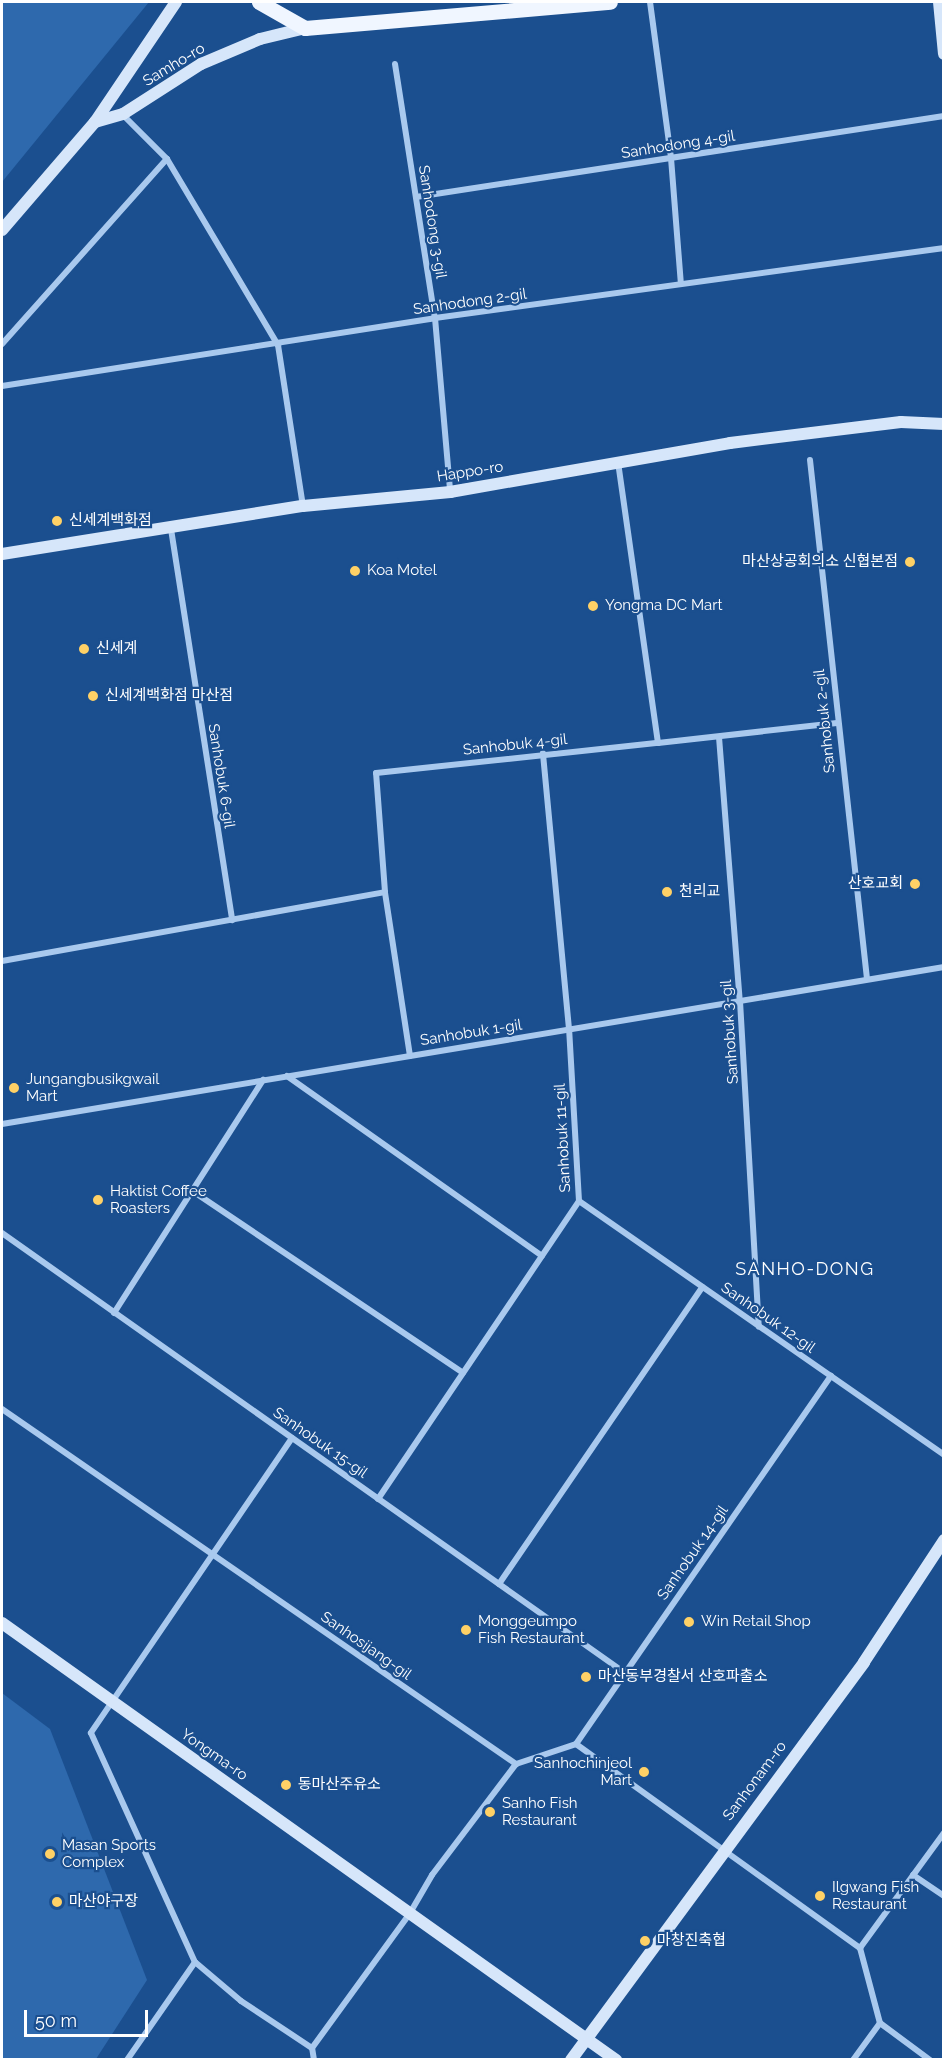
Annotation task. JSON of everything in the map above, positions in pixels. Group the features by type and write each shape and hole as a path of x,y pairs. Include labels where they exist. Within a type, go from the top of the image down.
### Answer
{"main road":[{"name":"Samho-ro","path":"2,230 95,122 176,2"},
{"path":"259,2 305,28 610,2"},
{"path":"939,2 944,54"},
{"name":"Samho-ro","path":"95,122 123,114 201,64 260,39 305,28"},
{"name":"Happo-ro","path":"2,554 171,529 303,506 450,492 730,443 901,422 944,424"},
{"name":"Sanhonam-ro","path":"571,2060 721,1851 864,1662 944,1540"},
{"name":"Yongma-ro","path":"2,1623 616,2060"}],"street":[{"path":"650,2 671,158 681,284"},
{"name":"Sanhodong 3-gil","path":"394,64 435,318 450,492"},
{"path":"123,114 167,159 278,345 303,506"},
{"name":"Sanhodong 4-gil","path":"416,198 944,116"},
{"path":"2,344 167,159"},
{"name":"Sanhodong 2-gil","path":"2,386 278,345 435,318 944,248"},
{"name":"Sanhobuk 2-gil","path":"810,460 837,723 867,979"},
{"path":"617,462 658,743"},
{"name":"Sanhobuk 6-gil","path":"171,529 232,920"},
{"name":"Sanhobuk 4-gil","path":"410,1056 385,892 376,773 543,753 719,737 837,723"},
{"name":"Sanhobuk 3-gil","path":"719,737 740,1001 759,1326"},
{"name":"Sanhobuk 11-gil","path":"378,1499 579,1201 569,1029 543,753"},
{"path":"2,961 385,892"},
{"name":"Sanhobuk 1-gil","path":"2,1124 944,967"},
{"path":"287,1076 542,1256"},
{"path":"114,1313 194,1192 263,1080"},
{"path":"194,1192 463,1373"},
{"name":"Sanhobuk 12-gil","path":"579,1201 944,1455"},
{"name":"Sanhobuk 15-gil","path":"2,1233 625,1673"},
{"path":"499,1584 702,1287"},
{"name":"Sanhobuk 14-gil","path":"576,1744 831,1376"},
{"name":"Sanhosijang-gil","path":"2,1409 516,1764"},
{"path":"292,1438 213,1555 110,1700 91,1732 195,1962 241,2001 312,2048"},
{"path":"314,2060 312,2048 410,1913 432,1875 516,1764 576,1744 721,1851 860,1948 880,2022 930,2060"},
{"path":"860,1948 944,1833"},
{"path":"913,1875 944,1896"},
{"path":"127,2060 195,1962"},
{"path":"853,2060 880,2022"}],"shaded area":[{"path":"2,2 149,2 2,182"},
{"name":"Masan Sports Complex","path":"2,1693 50,1729 147,1980 96,2059 2,2059"}],"place":[{"name":"신세계백화점","path":"57,521"},
{"name":"마산상공회의소 신협본점","path":"910,562"},
{"name":"Koa Motel","path":"355,571"},
{"name":"Yongma DC Mart","path":"593,606"},
{"name":"신세계","path":"84,649"},
{"name":"신세계백화점 마산점","path":"93,696"},
{"name":"산호교회","path":"915,884"},
{"name":"천리교","path":"667,892"},
{"name":"Jungangbusikgwail Mart","path":"14,1088"},
{"name":"Haktist Coffee Roasters","path":"98,1200"},
{"name":"Win Retail Shop","path":"689,1622"},
{"name":"Monggeumpo Fish Restaurant","path":"466,1630"},
{"name":"마산동부경찰서 산호파출소","path":"586,1677"},
{"name":"Sanhochinjeol Mart","path":"644,1772"},
{"name":"동마산주유소","path":"286,1785"},
{"name":"Sanho Fish Restaurant","path":"490,1812"},
{"name":"Masan Sports Complex","path":"50,1854"},
{"name":"Ilgwang Fish Restaurant","path":"820,1896"},
{"name":"마산야구장","path":"57,1902"},
{"name":"마창진축협","path":"645,1941"}],"district":[{"name":"SANHO-DONG","path":"805,1269"}]}
